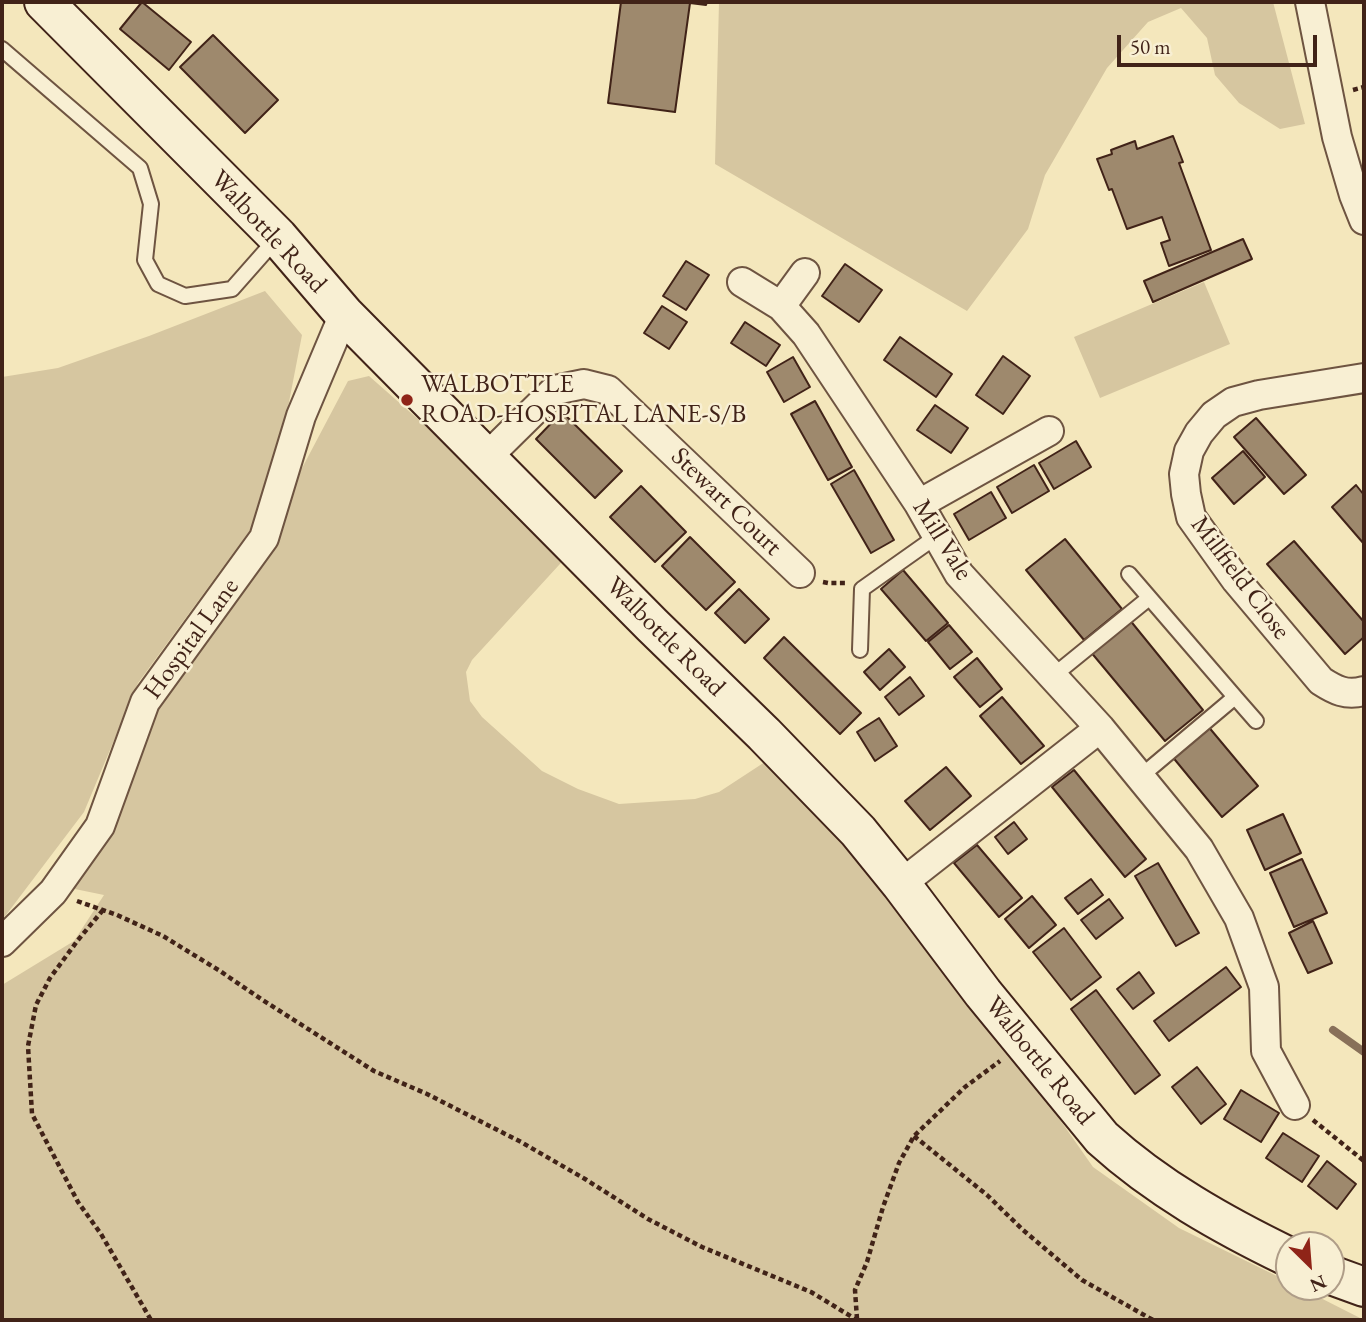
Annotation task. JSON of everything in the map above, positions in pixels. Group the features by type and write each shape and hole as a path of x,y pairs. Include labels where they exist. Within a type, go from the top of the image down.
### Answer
{"street":[{"name":"Walbottle Road","path":"44,2 278,237 344,314 849,821 1102,1138 1124,1157 1188,1202 1275,1250"},
{"path":"1310,2 1336,138 1364,220"},
{"path":"781,306 805,273"},
{"name":"Mill Vale","path":"742,282 781,306 806,334 919,504 959,574 1100,728 1199,849 1239,918 1264,987 1266,1051 1295,1105"},
{"name":"Hospital Lane","path":"2,942 53,892 100,825 145,702 264,538 301,416 344,314"},
{"name":"Millfield Close","path":"1364,378 1259,395 1233,402 1214,415 1199,433 1189,451 1184,474 1191,517 1236,580 1321,681 1338,691 1364,691"},
{"name":"Stewart Court","path":"487,457 555,390 584,384 608,390 800,573"},
{"path":"919,504 1049,431"},
{"path":"901,884 1100,728"},
{"path":"1345,1280 1364,1287"}],"lane":[{"path":"2,49 140,168 151,204 145,260 158,284 185,296 232,289 278,237"},
{"path":"860,650 862,589 937,536"},
{"path":"1129,574 1256,721"},
{"path":"1053,676 1149,598"},
{"path":"1140,777 1235,697"}],"path":[{"path":"800,573 828,583 859,581 862,589"},
{"path":"53,892 117,915 163,936 374,1071 427,1094 521,1142 648,1219 702,1247 811,1292 857,1320"},
{"path":"103,910 50,978 36,1005 28,1046 33,1114 78,1202 101,1234 151,1320"},
{"path":"857,1320 855,1290 867,1262 899,1163 914,1136 965,1087 1024,1043"},
{"path":"1295,1105 1364,1161"},
{"path":"914,1136 1082,1280 1153,1320"}],"shaded area":[{"path":"719,2 1273,2 1305,124 1280,129 1239,103 1215,75 1207,38 1181,8 1148,22 1107,68 1045,175 1028,229 967,311 715,164"},
{"path":"1204,282 1230,344 1100,398 1074,337"},
{"path":"265,291 302,335 283,433 253,526 138,683 84,812 2,919 2,377 58,368"},
{"path":"369,376 570,553 472,660 466,672 470,701 482,717 542,771 578,789 619,804 695,799 719,792 771,758 930,934 1093,1167 1179,1228 1275,1275 1275,1301 1327,1301 1364,1320 2,1320 2,985 74,941 104,895 70,888 153,714 291,489 348,381"}],"building":[{"path":"142,2 191,42 169,70 120,29"},
{"path":"621,2 707,2 706,5 690,3 675,112 608,103"},
{"path":"213,35 278,100 245,133 180,67"},
{"path":"1173,136 1183,162 1179,163 1211,250 1169,266 1161,243 1170,240 1162,217 1127,229 1097,159 1112,154 1111,150 1135,141 1137,149"},
{"path":"1243,239 1252,259 1153,302 1144,281"},
{"path":"686,261 709,275 686,310 663,296"},
{"path":"845,264 882,290 859,322 822,296"},
{"path":"662,306 687,322 669,349 644,333"},
{"path":"745,322 780,345 766,366 731,343"},
{"path":"900,337 952,374 936,397 884,360"},
{"path":"1003,356 1030,376 1003,414 976,395"},
{"path":"793,357 810,387 784,402 767,372"},
{"path":"815,401 852,467 828,480 791,414"},
{"path":"935,405 968,428 951,453 917,430"},
{"path":"562,412 622,471 595,498 536,439"},
{"path":"1256,418 1306,475 1284,494 1234,437"},
{"path":"1076,441 1091,467 1054,489 1039,463"},
{"path":"1243,451 1265,477 1234,504 1212,478"},
{"path":"1034,465 1049,491 1012,513 997,487"},
{"path":"854,470 894,540 871,553 831,484"},
{"path":"1356,485 1364,495 1364,544 1332,507"},
{"path":"641,486 686,532 655,562 610,517"},
{"path":"991,492 1006,518 969,540 954,514"},
{"path":"690,537 735,582 706,610 662,566"},
{"path":"1065,539 1122,609 1084,640 1026,570"},
{"path":"1294,541 1364,622 1364,637 1345,654 1267,564"},
{"path":"903,570 948,623 926,641 881,589"},
{"path":"739,589 769,619 745,643 715,613"},
{"path":"1129,619 1203,710 1165,741 1090,651"},
{"path":"949,625 972,652 950,669 928,642"},
{"path":"784,637 861,713 840,734 764,658"},
{"path":"889,649 905,667 880,690 864,672"},
{"path":"977,658 1002,689 980,707 954,677"},
{"path":"910,677 924,696 899,715 885,697"},
{"path":"1002,697 1044,746 1021,764 980,716"},
{"path":"879,718 897,746 875,761 857,732"},
{"path":"1207,725 1258,786 1222,817 1171,755"},
{"path":"946,767 971,796 930,830 905,801"},
{"path":"1074,770 1146,859 1125,877 1052,787"},
{"path":"1283,814 1301,853 1265,870 1247,830"},
{"path":"1014,822 1027,839 1008,854 995,837"},
{"path":"977,845 1022,898 999,917 954,863"},
{"path":"1302,859 1327,913 1294,927 1270,873"},
{"path":"1158,863 1199,933 1176,946 1135,876"},
{"path":"1091,879 1103,895 1078,914 1065,898"},
{"path":"1032,896 1056,925 1029,948 1005,919"},
{"path":"1109,899 1123,918 1096,939 1081,920"},
{"path":"1313,921 1332,963 1308,973 1289,933"},
{"path":"1064,928 1101,977 1071,1000 1033,952"},
{"path":"1226,967 1241,987 1169,1041 1154,1021"},
{"path":"1139,972 1154,993 1133,1009 1117,989"},
{"path":"1096,990 1160,1075 1135,1094 1071,1009"},
{"path":"1197,1067 1226,1104 1201,1124 1172,1087"},
{"path":"1241,1090 1279,1113 1261,1142 1224,1119"},
{"path":"1283,1133 1319,1156 1302,1182 1266,1158"},
{"path":"1327,1161 1356,1184 1337,1209 1308,1186"}],"waterway":[{"path":"1333,1030 1364,1052"}],"place":[{"name":"WALBOTTLE ROAD-HOSPITAL LANE-S/B","path":"407,400"}]}
